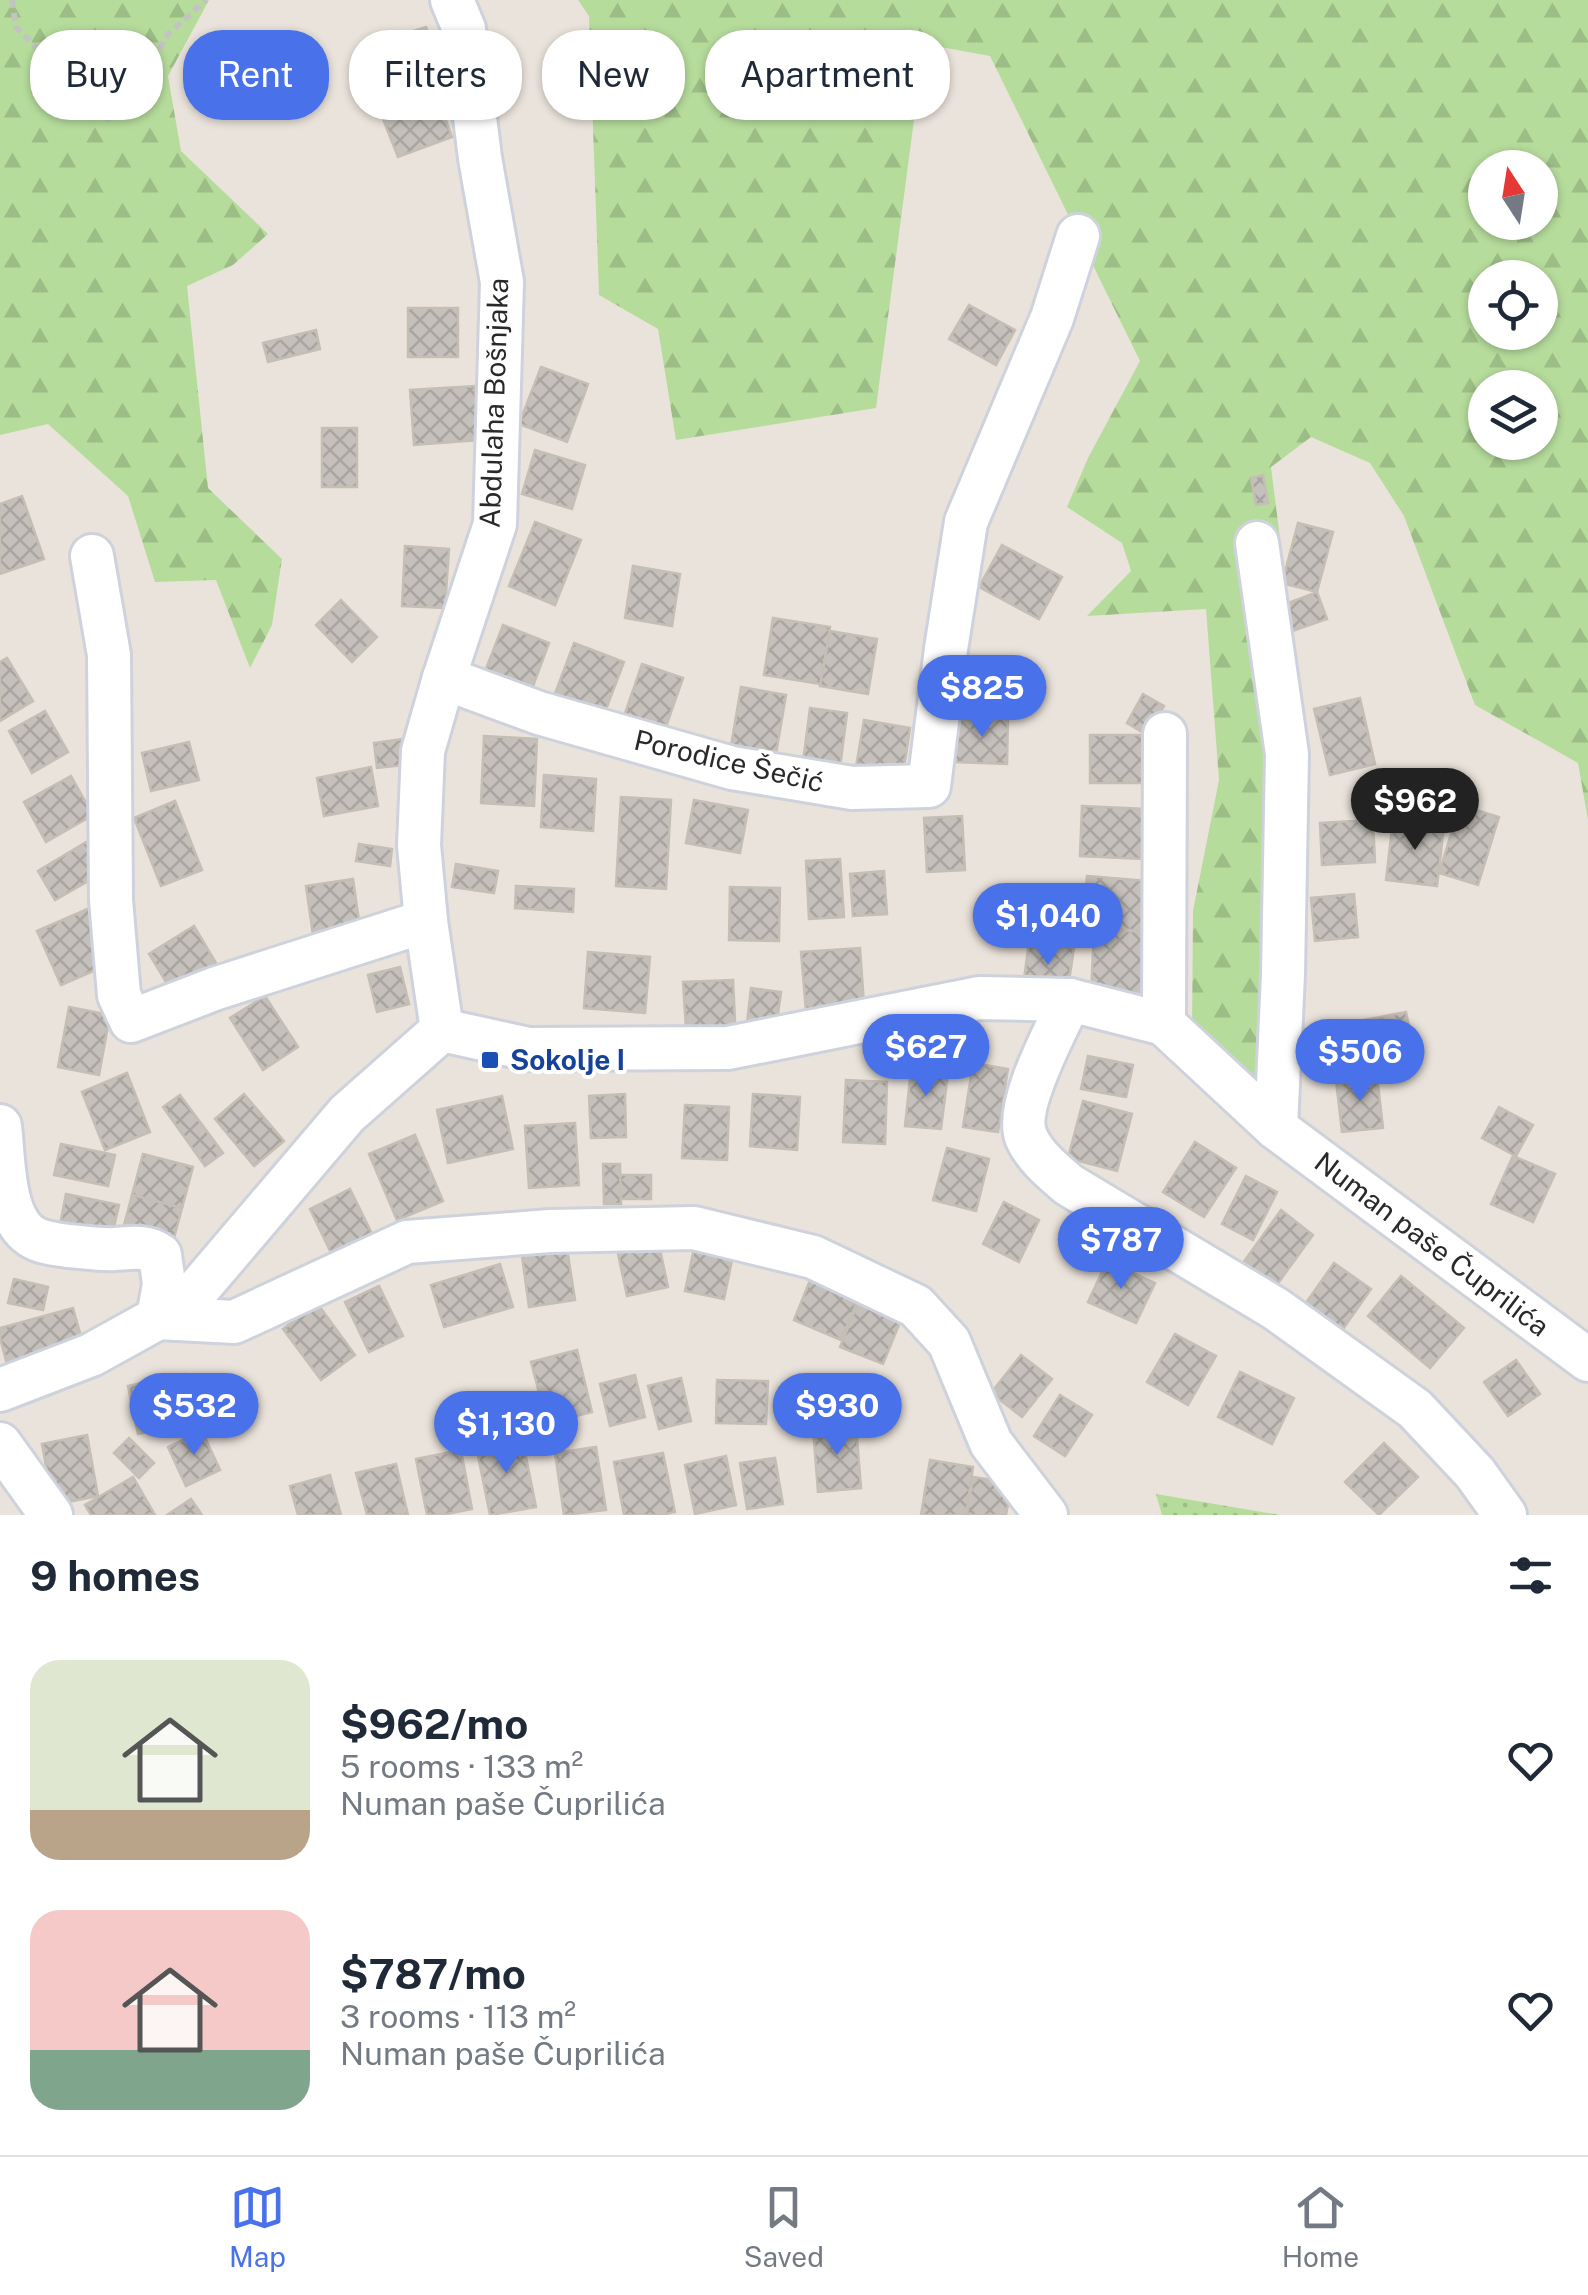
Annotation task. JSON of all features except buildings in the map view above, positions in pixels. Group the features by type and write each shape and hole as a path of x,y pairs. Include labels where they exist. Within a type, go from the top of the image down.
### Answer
{"street":[{"name":"Abdulaha Bošnjaka","path":"442,1030 419,845 424,751 495,524 502,282 480,158 464,29 452,0"},
{"name":"Porodice Šečić","path":"444,678 539,713 732,768 852,788 929,786 966,522 1052,318 1078,236"},
{"path":"1257,544 1287,754 1284,974 1276,1128"},
{"path":"92,556 109,654 112,900 119,995 131,1021 214,989 426,921"},
{"path":"1164,1024 1165,734"},
{"name":"Numan paše Čuprilića","path":"442,1030 528,1049 728,1048 979,998 1070,1000 1164,1024 1276,1128 1588,1360"},
{"path":"1070,1000 1025,1108 1025,1136 1046,1165 1069,1185 1276,1309 1414,1409 1475,1473 1505,1515"},
{"path":"0,1390 91,1355 158,1318 199,1288 348,1114 442,1030"},
{"path":"0,1126 8,1194 22,1228 33,1238 54,1244 108,1250 152,1249 160,1255 164,1284 158,1318"},
{"path":"158,1318 234,1322 408,1242 550,1231 694,1228 813,1257 916,1306 948,1342 990,1442 1046,1515"},
{"path":"0,1444 51,1515"}],"path":[{"path":"12,0 16,27 106,118 131,104 167,35 206,0"}],"green space":[{"path":"0,0 209,0 193,30 183,30 183,48 168,76 181,151 268,234 233,265 187,286 208,488 282,559 272,625 250,668 216,580 155,582 128,496 48,424 0,435"},
{"path":"578,0 1588,0 1588,820 1578,763 1475,705 1404,516 1370,463 1311,437 1271,467 1310,775 1282,1113 1192,1034 1193,911 1219,780 1206,609 1087,616 1131,571 1122,543 1067,507 1088,458 1140,361 990,56 950,49 950,30 705,30 705,120 914,120 876,408 676,440 658,329 599,295 593,120 685,120 685,30 590,30 589,16"},
{"path":"1156,1494 1280,1515 1162,1515"}],"place":[{"name":"Sokolje I","path":"490,1060"}]}
